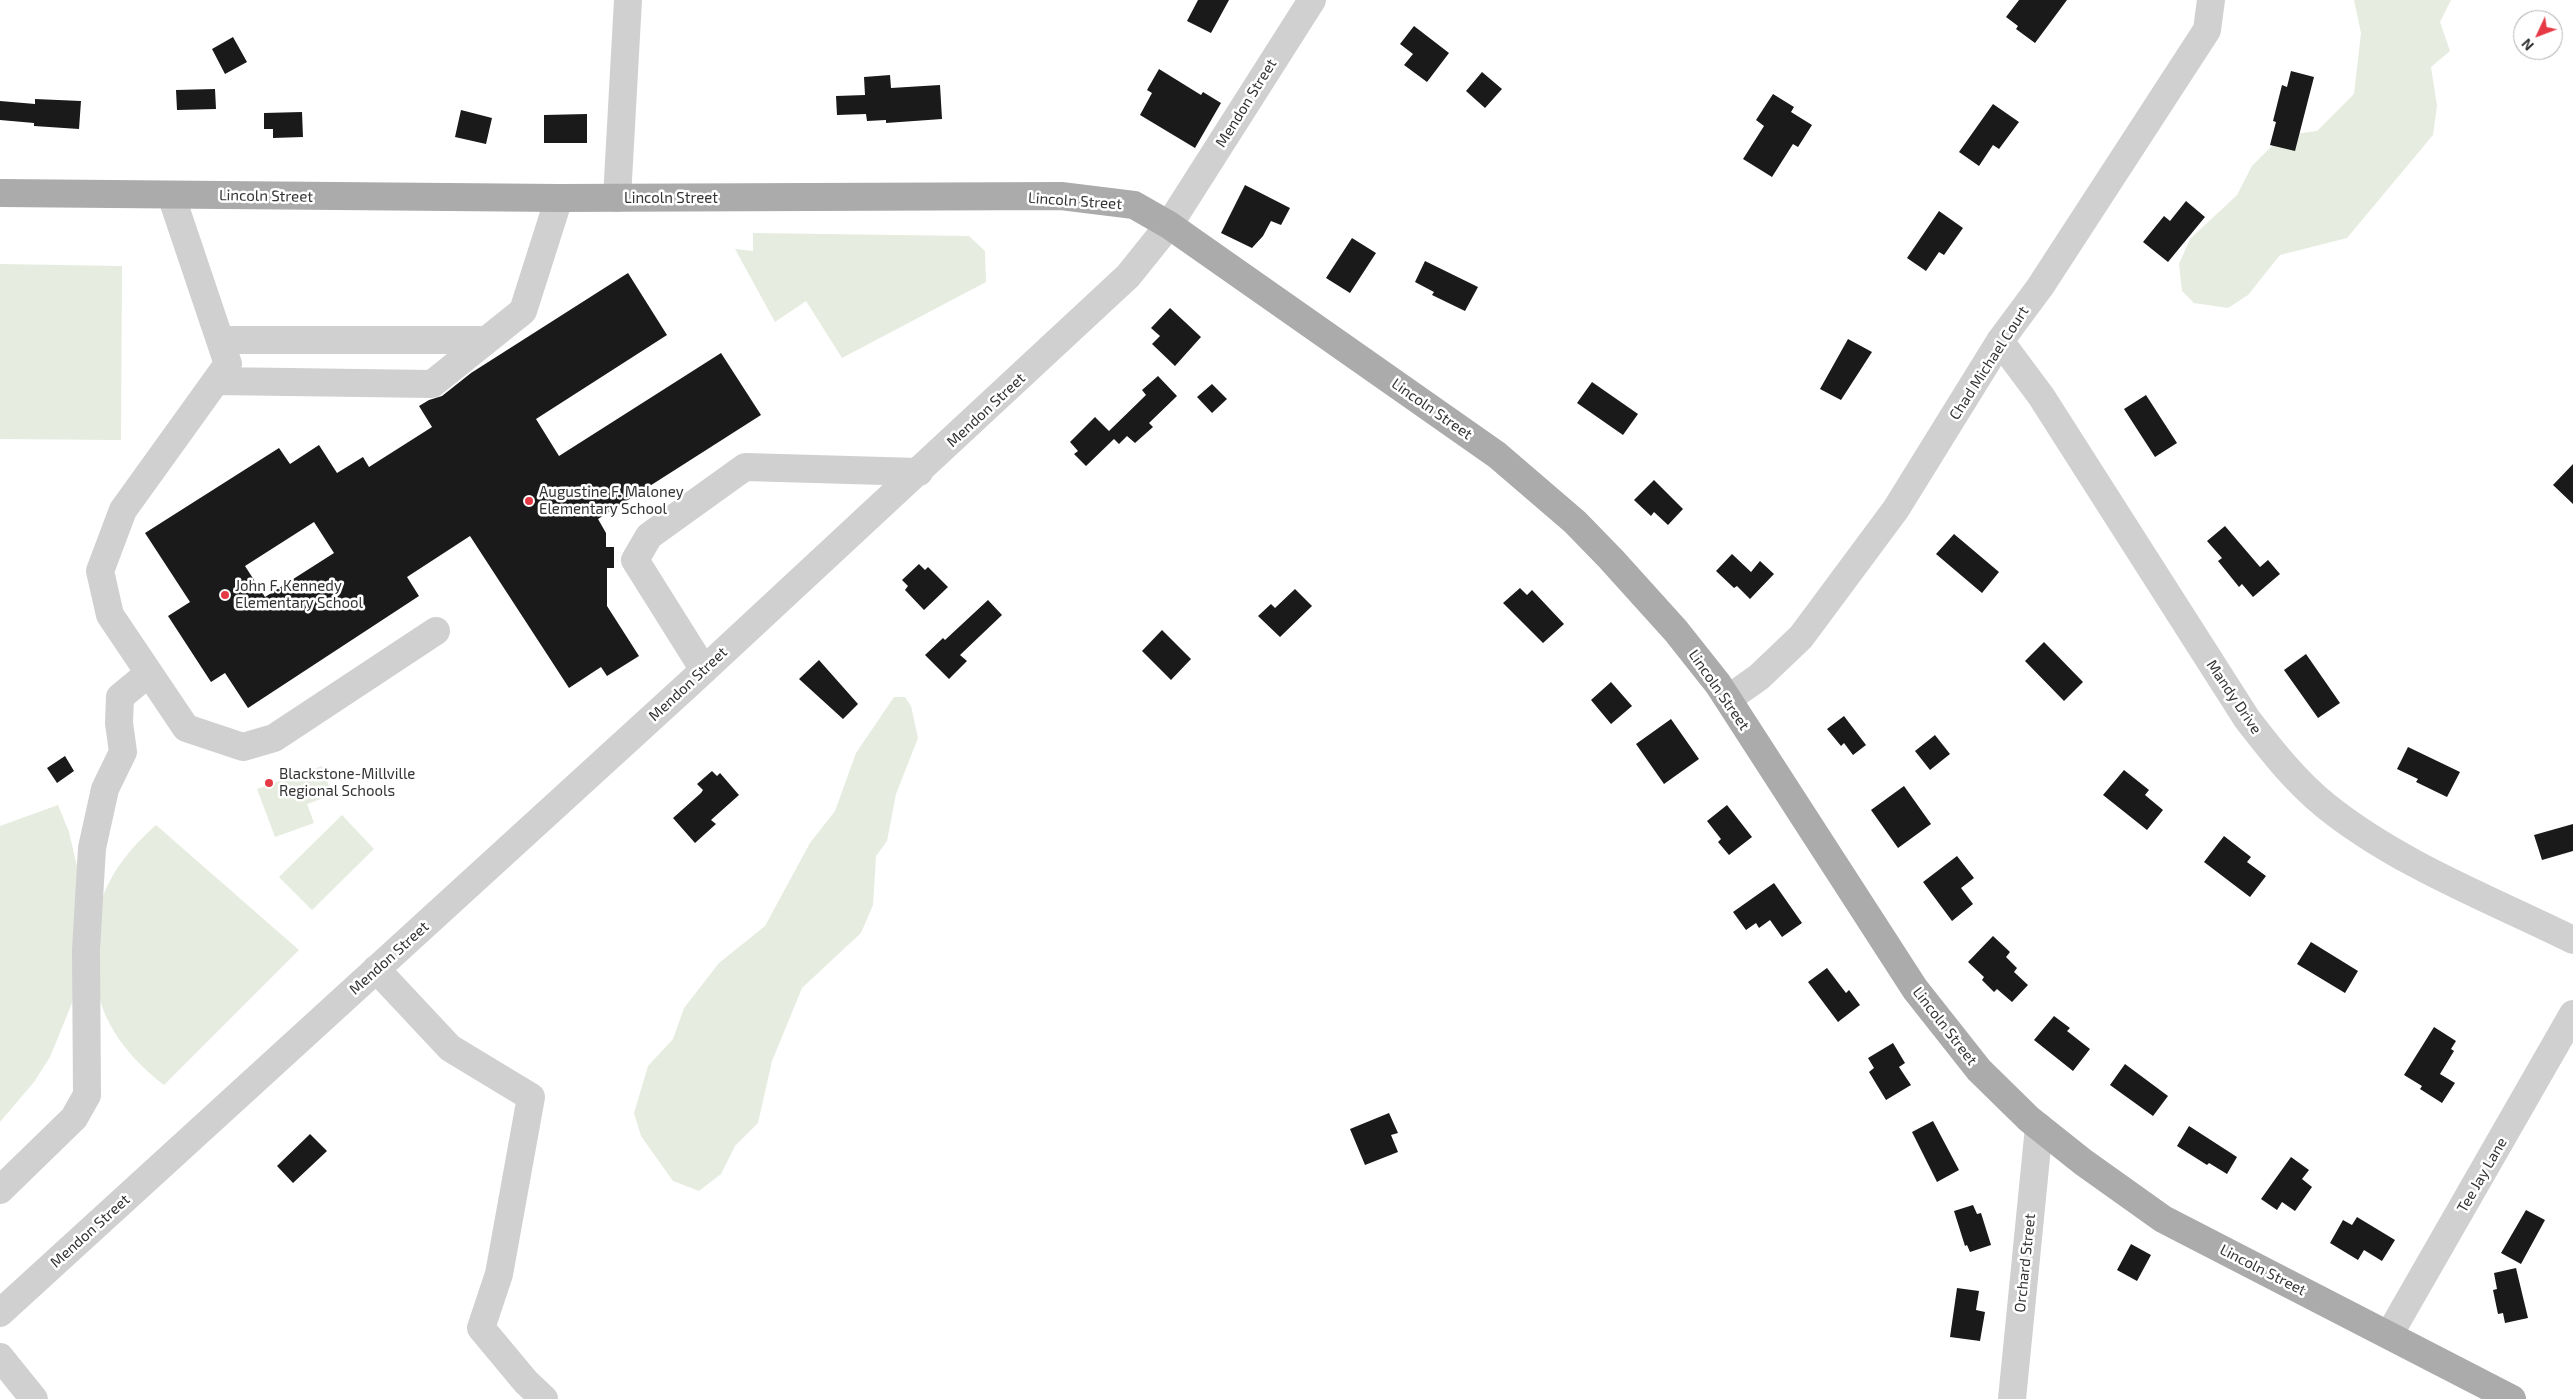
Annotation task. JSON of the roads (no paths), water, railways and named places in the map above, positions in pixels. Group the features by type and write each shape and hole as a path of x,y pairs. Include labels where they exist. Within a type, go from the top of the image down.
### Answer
{"main road":[{"name":"Lincoln Street","path":"0,193 559,198 1061,196 1134,205 1169,224 1497,455 1575,522 1623,571 1704,666 1728,699 1914,988 1979,1070 2039,1128 2083,1162 2164,1219 2512,1399"}],"street":[{"path":"617,198 628,0"},
{"name":"Mendon Street","path":"0,1313 704,670 1128,276 1169,224 1312,0"},
{"name":"Chad Michael Court","path":"1728,699 1759,677 1801,637 1896,509 2000,341 2050,271 2207,30 2212,0"},
{"path":"171,195 228,364 123,510 100,571 110,615 186,728 243,747 274,738 436,631"},
{"path":"216,381 432,384 523,311 559,198"},
{"path":"220,340 487,340"},
{"name":"Mandy Drive","path":"2000,341 2041,396 2246,719 2284,767 2326,806 2378,842 2573,940"},
{"path":"704,670 635,560 650,536 744,467 919,472"},
{"path":"0,1190 74,1118 86,1095 86,950 92,848 105,789 123,752 119,723 120,697 149,673"},
{"path":"376,969 450,1048 531,1097 499,1274 481,1328 526,1382 544,1399"},
{"name":"Tee Jay Lane","path":"2389,1335 2573,1014"},
{"name":"Orchard Street","path":"2012,1399 2039,1128"},
{"path":"0,1357 34,1399"}],"place":[{"name":"Augustine F. Maloney Elementary School","path":"529,501"},
{"name":"John F. Kennedy Elementary School","path":"225,595"},
{"name":"Blackstone-Millville Regional Schools","path":"269,783"}]}
